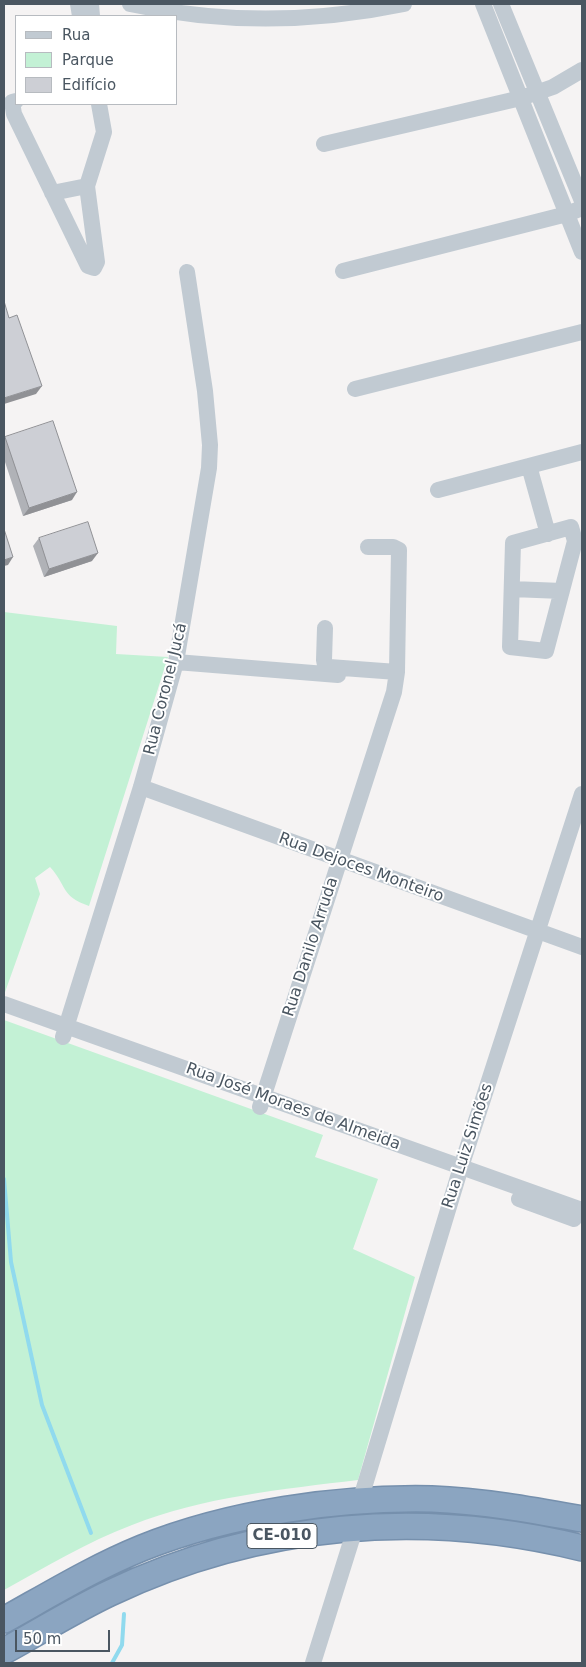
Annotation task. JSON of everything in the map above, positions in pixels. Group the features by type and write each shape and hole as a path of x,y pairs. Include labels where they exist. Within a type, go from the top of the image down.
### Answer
{"highway":[{"name":"CE-010","path":"4,1620 90,1572 142,1548 225,1522 360,1501 434,1499 514,1506 582,1519"},
{"name":"CE-010","path":"4,1651 110,1593 178,1565 236,1546 285,1535 415,1526 476,1529 534,1536 582,1548"}],"street":[{"path":"130,4 214,17 279,19 345,14 404,4"},
{"path":"482,4 520,98 575,211 582,252"},
{"path":"501,4 582,201"},
{"path":"324,144 520,98 553,87 582,70"},
{"path":"15,101 12,102 14,114 88,266 94,268 97,262 87,186 104,132 99,105"},
{"path":"52,192 87,186"},
{"path":"343,271 575,211"},
{"name":"Rua Coronel Jucá","path":"65,1032 141,787 176,662 211,458 205,391 187,272"},
{"path":"355,390 582,332"},
{"path":"438,490 582,452"},
{"path":"529,466 548,534"},
{"path":"571,527 575,541 546,651 510,647 513,543 548,534 571,527"},
{"name":"Rua Danilo Arruda","path":"262,1102 397,676 400,550 393,547 368,547"},
{"path":"512,589 562,591"},
{"path":"325,628 325,665 397,676"},
{"path":"176,662 397,676"},
{"name":"Rua Dejoces Monteiro","path":"141,787 582,947"},
{"name":"Rua Luiz Simões","path":"360,1501 460,1172 582,794"},
{"name":"Rua José Moraes de Almeida","path":"4,1004 65,1032"},
{"name":"Rua José Moraes de Almeida","path":"4,1016 65,1032 460,1172 582,1210"},
{"name":"Rua José Moraes de Almeida","path":"460,1172 582,1222"},
{"path":"313,1663 355,1529"}],"green space":[{"path":"4,612 117,626 116,654 168,657 89,906 68,894 50,867 35,878 40,894 4,995"},
{"path":"4,1020 323,1135 315,1157 378,1179 353,1249 415,1277 358,1480 243,1495 186,1507 159,1515 99,1539 4,1590"}],"building":[{"path":"4,301 9,318 17,315 42,386 4,398"},
{"path":"53,421 77,492 29,508 5,437"},
{"path":"88,522 98,553 49,569 39,538"},
{"path":"4,529 13,557 4,560"}],"waterway":[{"path":"4,1179 11,1262 42,1405 91,1533"},
{"path":"112,1663 122,1645 124,1614"}]}
